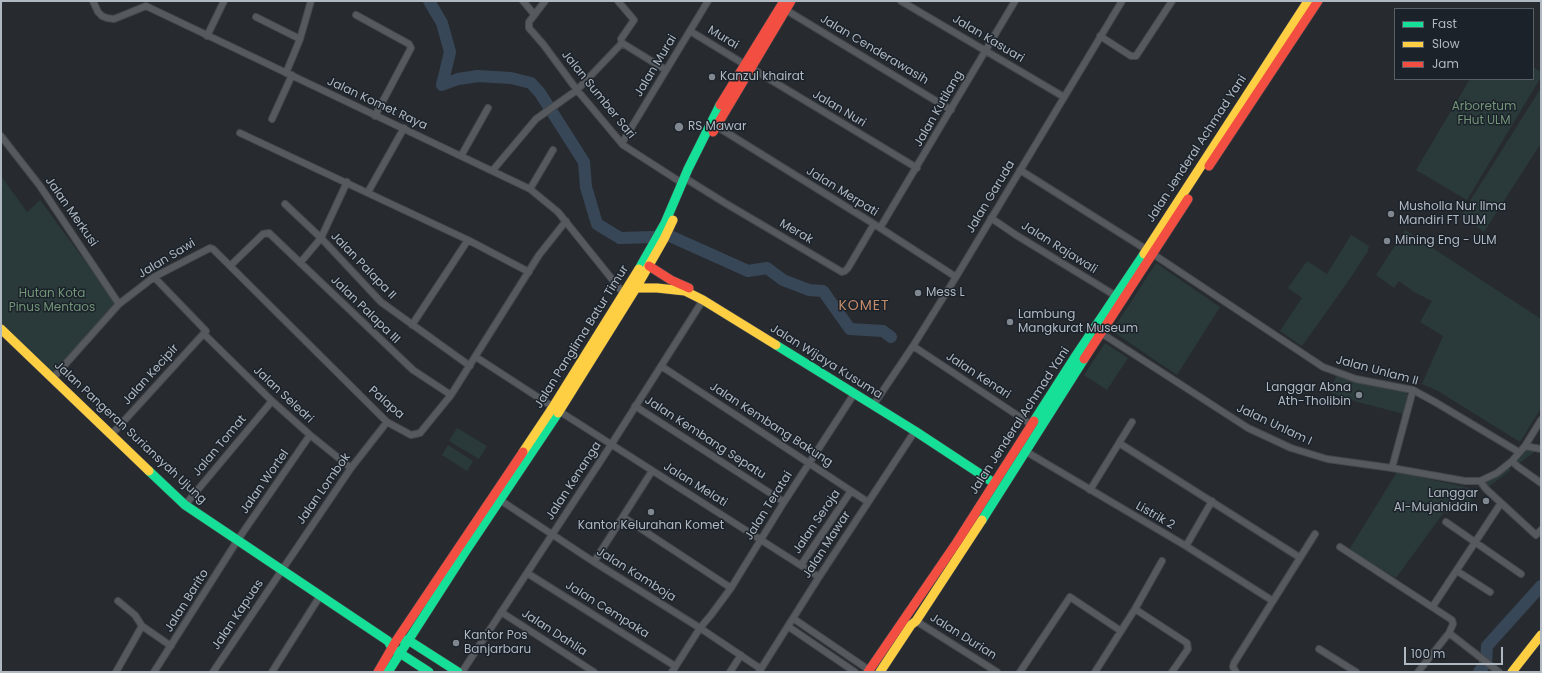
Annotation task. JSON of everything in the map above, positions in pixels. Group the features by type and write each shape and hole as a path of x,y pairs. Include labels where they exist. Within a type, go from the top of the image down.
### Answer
{"main road":[{"name":"Jalan Panglima Batur Timur","path":"378,672 394,646 462,550 636,288 664,239 685,182 708,127 748,66 785,5 791,1"},
{"name":"Jalan Jenderal Achmad Yani","path":"1085,350 1101,333 1150,252 1308,1"},
{"name":"Jalan Jenderal Achmad Yani","path":"869,671 903,620 960,545 1025,451 1116,296 1150,252 1201,179 1318,1"},
{"name":"Jalan Panglima Batur Timur","path":"556,409 656,240 685,182 748,66"},
{"name":"Jalan Wijaya Kusuma","path":"649,266 672,280 706,296 854,394 956,455"},
{"name":"Jalan Wijaya Kusuma","path":"636,288 663,288 685,291 703,300 876,401 996,481"},
{"name":"Jalan Pangeran Suriansyah Ujung","path":"1,329 185,505 394,646 429,672"},
{"name":"Jalan Jenderal Achmad Yani","path":"880,672 914,623 996,481 1032,425 1062,386"},
{"name":"Jalan Panglima Batur Timur","path":"462,550 500,500 509,480"},
{"name":"Jalan Panglima Batur Timur","path":"408,640 446,573"},
{"path":"903,620 914,623"},
{"path":"1512,672 1541,634"},
{"path":"394,646 408,640 458,672"},
{"name":"Jalan Panglima Batur Timur","path":"388,672 394,646"}],"street":[{"name":"Jalan Komet Raya","path":"93,1 98,12 102,16 114,19 148,3 207,36 493,170 530,189 558,212 624,294"},
{"path":"207,36 224,1"},
{"path":"272,119 289,74 311,1"},
{"path":"523,1 534,14 545,1"},
{"path":"493,170 536,119 577,90 622,43 621,39 634,20 618,1"},
{"name":"Jalan Murai","path":"622,143 708,1"},
{"name":"Jalan Kasuari","path":"901,1 1064,97"},
{"name":"Jalan Kutilang","path":"880,228 1015,1"},
{"name":"Jalan Garuda","path":"876,401 956,277 1122,1"},
{"path":"1100,36 1131,56 1136,56 1172,1"},
{"name":"Jalan Cenderawasih","path":"785,5 951,110"},
{"name":"Jalan Sumber Sari","path":"534,14 529,22 529,28 543,44 577,90 626,148 685,182"},
{"path":"356,15 409,44 411,48 375,116"},
{"path":"256,17 300,39"},
{"name":"Murai","path":"690,31 748,66"},
{"path":"622,43 666,70"},
{"name":"Jalan Nuri","path":"748,66 917,168"},
{"path":"461,156 488,108"},
{"name":"Jalan Merpati","path":"716,126 956,277"},
{"path":"368,192 404,128"},
{"path":"240,133 468,240 529,272"},
{"name":"Jalan Merkusi","path":"1,136 40,186 119,304"},
{"path":"530,189 554,150"},
{"name":"Jalan Unlam II","path":"1020,170 1150,252 1323,367 1349,377 1412,390 1521,449"},
{"path":"300,263 321,238 347,182"},
{"name":"Merak","path":"685,182 842,272 848,268 874,224"},
{"name":"Jalan Palapa II","path":"285,204 321,238 381,302 470,366"},
{"name":"Jalan Rajawali","path":"991,218 1116,296"},
{"name":"Palapa","path":"210,248 388,422 411,435 420,433 451,395 539,256 566,221"},
{"name":"Jalan Palapa III","path":"230,266 263,234 269,233 413,370 451,395"},
{"path":"412,325 468,240"},
{"name":"Jalan Sawi","path":"53,378 119,304 154,276 210,248"},
{"name":"Jalan Seledri","path":"154,276 205,333 272,400 310,435 351,468"},
{"name":"Jalan Kenanga","path":"462,672 611,445 703,300"},
{"name":"Jalan Kecipir","path":"112,434 205,333"},
{"name":"Jalan Unlam I","path":"1101,333 1238,422 1290,448 1327,459 1392,468 1465,481 1480,481 1497,473 1512,461 1541,420"},
{"name":"Jalan Kenari","path":"912,346 1032,425"},
{"name":"Jalan Melati","path":"476,357 611,445 820,577"},
{"name":"Jalan Kembang Bakung","path":"661,366 868,502"},
{"path":"1392,468 1412,390"},
{"name":"Jalan Teratai","path":"673,669 700,628 730,588 854,394"},
{"name":"Jalan Tomat","path":"185,505 272,400"},
{"name":"Jalan Kembang Sepatu","path":"635,406 784,502"},
{"name":"Jalan Lombok","path":"281,570 351,468 388,422"},
{"path":"1090,490 1132,422"},
{"name":"Jalan Mawar","path":"760,671 915,431"},
{"name":"Jalan Wortel","path":"237,541 310,435"},
{"path":"1120,443 1299,557"},
{"path":"1521,449 1541,449"},
{"name":"Listrik 2","path":"1025,451 1186,546 1273,601"},
{"path":"1512,461 1541,483"},
{"path":"594,562 652,471"},
{"path":"1480,481 1486,489 1536,535 1541,530"},
{"name":"Jalan Seroja","path":"802,565 851,491"},
{"name":"Jalan Kamboja","path":"500,500 594,562 700,628 741,655 760,671"},
{"path":"1186,546 1212,501"},
{"path":"1432,606 1501,503"},
{"path":"623,517 730,588"},
{"path":"1446,522 1521,574"},
{"path":"1236,672 1233,667 1234,663 1299,557 1315,534"},
{"name":"Jalan Barito","path":"154,672 237,541"},
{"path":"1340,548 1452,620 1453,624 1449,633 1418,672"},
{"path":"1095,672 1135,609 1162,561"},
{"name":"Jalan Kapuas","path":"213,672 281,570"},
{"path":"1457,570 1490,592"},
{"name":"Jalan Cempaka","path":"527,573 673,669"},
{"path":"272,672 320,596"},
{"path":"1020,672 1070,597 1121,631"},
{"path":"118,601 135,615 142,626 171,646"},
{"path":"1135,609 1187,643 1188,649 1172,672"},
{"name":"Jalan Dahlia","path":"501,612 594,672"},
{"path":"794,619 869,671"},
{"name":"Jalan Durian","path":"914,623 997,672"},
{"path":"116,672 142,626"},
{"path":"789,627 856,672"},
{"path":"1449,633 1499,672"},
{"path":"1319,649 1356,672"},
{"path":"730,672 741,655"}],"green space":[{"name":"Arboretum FHut ULM","path":"1534,68 1541,72 1541,77 1467,200 1416,170 1469,80 1534,80"},
{"path":"1541,88 1541,143 1484,232 1461,215"},
{"name":"Hutan Kota Pinus Mentaos","path":"1,176 27,212 40,200 117,304 53,375 1,325"},
{"path":"1405,230 1541,319 1541,408 1520,442 1438,391 1422,384 1443,336 1420,322 1432,301 1414,292 1399,281 1394,288 1376,275"},
{"path":"1351,235 1369,246 1368,251 1302,346 1280,331 1302,298 1288,288 1307,261 1327,274"},
{"path":"1156,263 1220,307 1177,375 1112,331"},
{"path":"1105,343 1128,358 1107,390 1084,375"},
{"path":"1337,375 1356,381 1405,391 1408,396 1404,414 1358,402 1329,392"},
{"path":"457,428 487,446 479,459 449,441"},
{"path":"448,445 473,461 467,471 442,455"},
{"path":"1528,449 1536,451 1518,464 1517,460"},
{"path":"1508,467 1511,470 1487,488 1484,482"},
{"path":"1397,472 1474,489 1471,500 1459,508 1453,506 1447,514 1444,512 1396,578 1349,550"}],"waterway":[{"path":"429,1 442,23 450,52 442,85 458,79 478,76 511,78 531,83 540,93 584,162 586,187 597,224 620,238 655,237"},
{"path":"670,236 748,271 767,268 783,280 809,290 823,291 850,329 883,331 891,337"},
{"path":"1479,672 1486,663 1487,646 1541,586"}],"traffic: fast":[{"path":"639,269 665,223 688,169 720,105"},
{"path":"1034,421 1144,254"},
{"path":"776,345 915,431 994,483"},
{"path":"982,520 1084,359"},
{"path":"388,672 465,552 558,413"},
{"path":"149,471 185,505 388,641 392,648 429,672"},
{"path":"403,640 408,640 458,672"}],"traffic: slow":[{"path":"1144,254 1308,1"},
{"path":"558,413 636,288 673,220"},
{"path":"523,452 553,407 639,269"},
{"path":"636,288 657,288 685,291 703,300 776,345"},
{"path":"1,329 149,471"},
{"path":"880,672 911,625 916,621 982,520"},
{"path":"1512,672 1541,635"}],"traffic: jam":[{"path":"720,105 784,1"},
{"path":"713,132 791,1"},
{"path":"1209,166 1318,1"},
{"path":"1084,359 1188,199"},
{"path":"649,266 671,280 689,288"},
{"path":"868,672 957,542 1034,421"},
{"path":"378,672 396,641 523,452"}],"place":[{"name":"Kanzul khairat","path":"712,77"},
{"name":"RS Mawar","path":"679,127"},
{"name":"Musholla Nur Ilma Mandiri FT ULM","path":"1391,214"},
{"name":"Mining Eng - ULM","path":"1387,241"},
{"name":"Mess L","path":"918,293"},
{"name":"Lambung Mangkurat Museum","path":"1010,322"},
{"name":"Langgar Abna Ath-Tholibin","path":"1359,395"},
{"name":"Langgar Al-Mujahiddin","path":"1486,501"},
{"name":"Kantor Kelurahan Komet","path":"651,512"},
{"name":"Kantor Pos Banjarbaru","path":"456,643"}],"district":[{"name":"KOMET","path":"864,306"}]}
